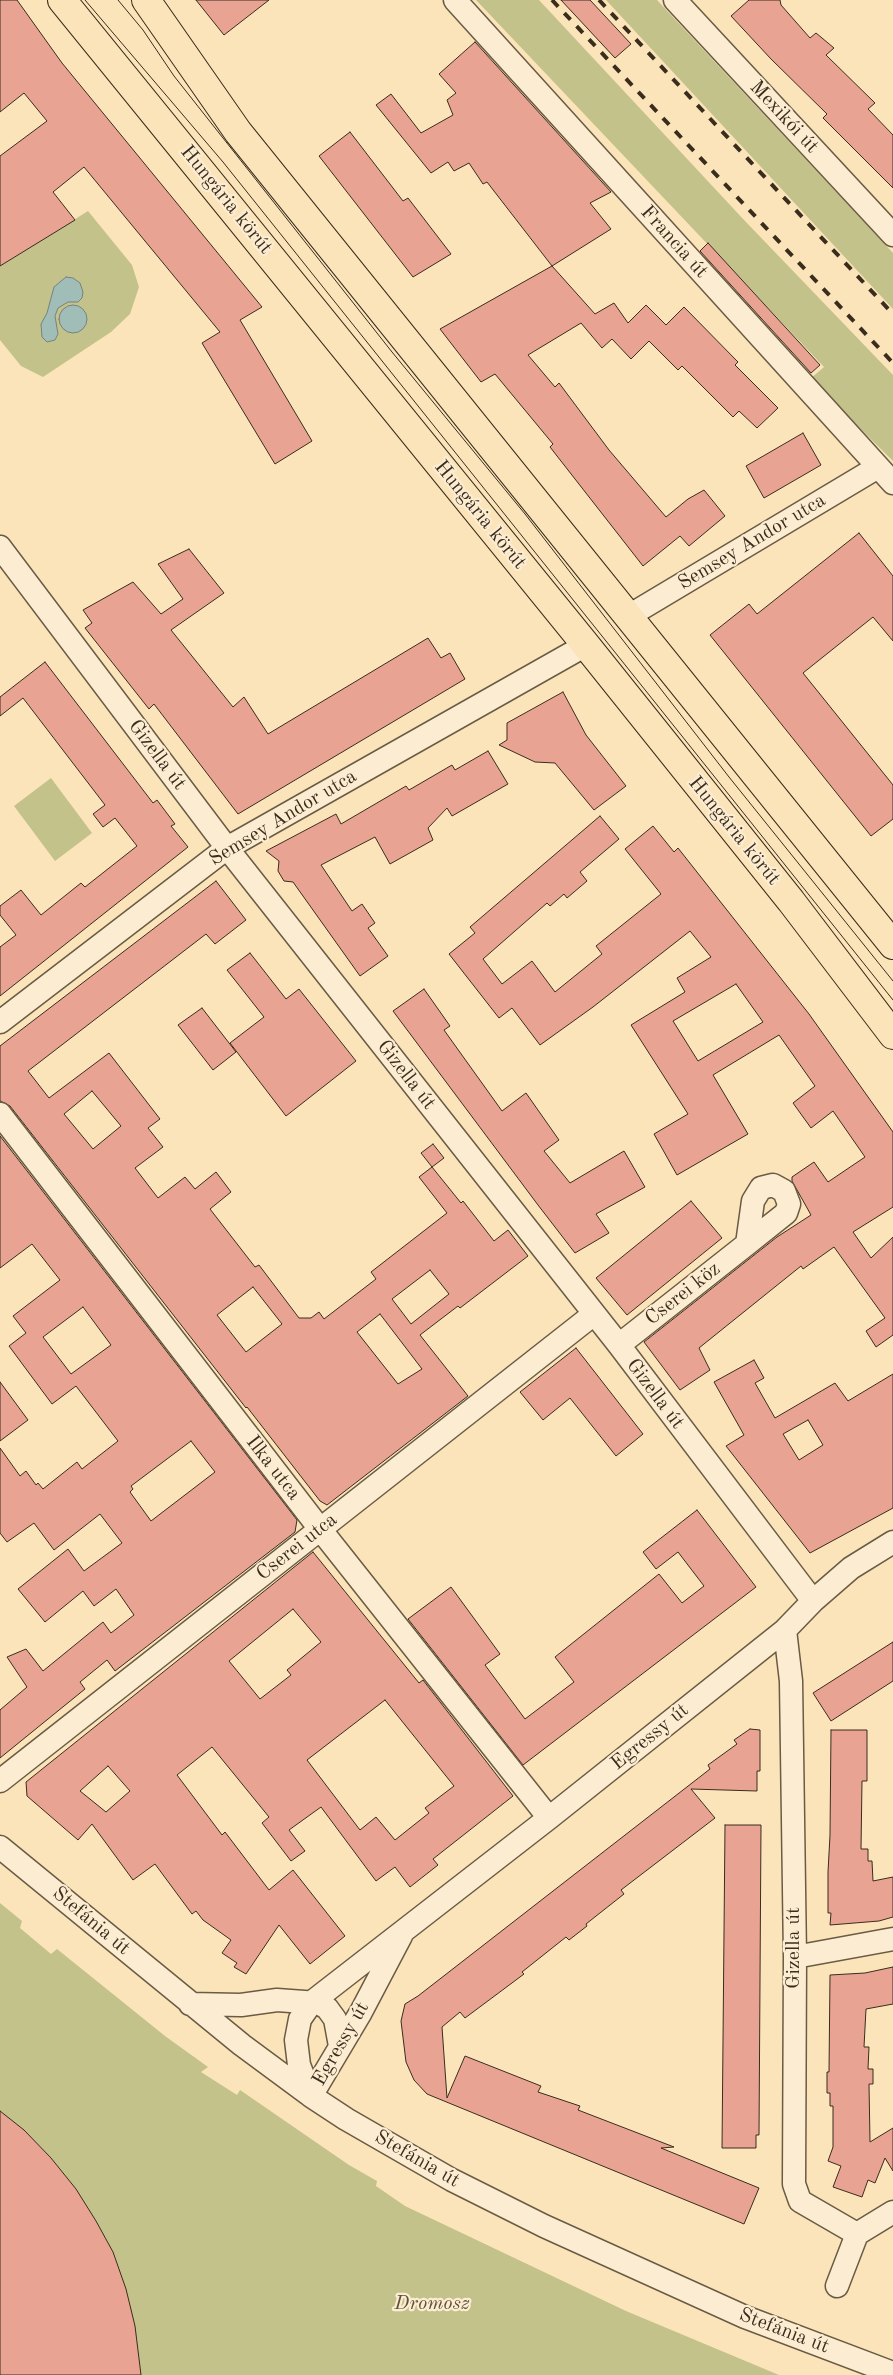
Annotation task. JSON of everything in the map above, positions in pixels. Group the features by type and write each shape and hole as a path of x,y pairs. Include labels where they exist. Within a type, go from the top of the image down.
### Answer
{"main road":[{"name":"Hungária körút","path":"62,0 586,645 791,901 893,1035"},
{"path":"146,0 238,132 626,617 893,945"}],"street":[{"name":"Francia út","path":"455,0 886,475"},
{"name":"Mexikói út","path":"675,0 893,235"},
{"name":"Semsey Andor utca","path":"626,617 886,475"},
{"name":"Gizella út","path":"0,547 227,848 594,1314 813,1601"},
{"name":"Semsey Andor utca","path":"0,1022 227,848 586,645"},
{"name":"Ilka utca","path":"0,1114 320,1529 549,1818"},
{"name":"Cserei köz","path":"618,1345 747,1244"},
{"name":"Cserei utca","path":"0,1780 594,1314"},
{"name":"Egressy út","path":"311,2096 299,2065 296,2040 300,2019 312,2002 549,1818 785,1630 813,1601 851,1568 893,1542"},
{"name":"Gizella út","path":"785,1630 791,1681 795,1957 794,2184 800,2201 857,2234"},
{"name":"Stefánia út","path":"0,1847 253,2054 311,2096 452,2180 544,2226 745,2317 893,2373"},
{"name":"Egressy út","path":"311,2096 404,1929"},
{"path":"795,1957 893,1939"},
{"path":"190,2004 241,2005 276,2000 312,2002 323,2005 332,2013 337,2024 340,2046"},
{"path":"837,2286 857,2234 893,2212"}],"green space":[{"path":"476,0 539,0 745,221 893,375 893,461 810,379 824,367"},
{"path":"606,0 657,0 893,253 893,309"},
{"path":"88,211 132,265 139,287 130,314 111,332 43,377 21,366 0,340 0,266"},
{"path":"51,778 92,833 55,861 14,806"},
{"name":"Dromosz","path":"0,1903 22,1921 20,1928 51,1954 57,1949 165,2036 208,2067 201,2072 237,2095 240,2090 349,2165 377,2181 376,2186 405,2206 626,2311 779,2375 0,2375"}],"water":[{"path":"66,277 73,278 80,283 83,292 82,298 78,302 68,302 58,308 55,316 58,334 55,340 47,342 42,337 41,324 47,313 54,287"},
{"path":"73,305 83,309 87,319 83,329 73,333 63,329 59,319 63,309"}],"building":[{"path":"0,0 17,0 62,63 262,307 240,320 312,441 275,464 202,343 220,332 84,167 53,192 75,220 0,266 0,156 47,121 24,93 0,112"},
{"path":"196,0 269,0 224,35"},
{"path":"561,0 590,0 631,44 615,58"},
{"path":"749,0 780,0 781,5 810,38 816,33 834,48 826,55 875,103 868,109 893,135 893,188 823,118 827,114 771,59 731,16"},
{"path":"475,42 611,192 590,203 611,229 552,266 487,182 483,184 469,163 454,171 448,162 431,173 376,105 391,94 421,133 453,115 447,100 456,93 439,74"},
{"path":"350,132 403,201 408,198 451,254 413,277 319,156"},
{"path":"708,243 820,365 811,373 700,251"},
{"path":"552,266 595,314 614,303 628,323 646,305 666,325 684,307 738,362 735,365 778,408 757,428 739,411 733,417 682,366 678,370 649,341 631,359 612,339 602,348 581,323 528,355 555,387 559,383 609,450 666,517 688,499 704,490 725,516 689,546 680,536 643,566 550,447 553,444 495,374 481,382 440,329"},
{"path":"803,433 821,465 764,498 746,466"},
{"path":"859,533 893,576 893,641 873,617 803,673 893,785 893,819 871,836 710,635 749,604 757,614"},
{"path":"189,549 224,593 171,630 233,707 244,697 268,734 428,638 441,658 450,653 465,679 238,814 154,704 149,709 85,628 92,623 83,610 133,582 161,614 183,599 158,564"},
{"path":"45,662 153,803 157,800 175,824 171,826 188,847 0,996 0,947 16,935 0,915 0,906 21,890 41,915 81,883 85,887 137,846 115,818 103,827 93,814 105,805 23,698 0,716 0,697"},
{"path":"563,692 586,735 626,786 594,810 555,763 535,762 499,745 507,740 507,723"},
{"path":"488,751 508,784 452,816 447,808 428,828 433,840 390,864 375,837 321,865 352,911 362,904 375,923 368,928 388,956 360,976 293,882 284,881 278,871 279,861 266,851 336,814 341,824 406,786 409,790 452,765 455,770"},
{"path":"600,816 619,839 580,872 587,881 567,898 564,894 550,906 547,903 483,959 502,984 532,961 555,992 602,954 596,946 661,894 625,849 653,826 674,852 678,848 809,1014 893,1132 893,1207 853,1232 871,1258 893,1237 893,1335 876,1347 866,1331 885,1318 834,1247 803,1269 801,1266 699,1348 710,1370 680,1390 644,1342 777,1237 811,1215 792,1181 792,1177 814,1162 828,1182 865,1157 833,1111 811,1128 793,1103 815,1086 779,1035 713,1075 748,1134 677,1175 654,1134 688,1114 631,1025 685,992 677,978 711,957 690,931 593,1007 540,1045 512,1008 499,1018 449,954 475,933 470,927","holes":["736,984 763,1022 698,1061 673,1021"]},
{"path":"216,881 246,920 215,944 206,934 28,1071 49,1098 109,1053 160,1119 148,1128 163,1147 135,1168 158,1198 185,1177 195,1189 216,1172 231,1192 210,1209 255,1267 259,1265 299,1318 311,1318 319,1312 324,1319 376,1279 371,1272 447,1213 419,1177 432,1167 461,1203 463,1201 494,1241 508,1230 528,1256 460,1308 458,1306 420,1335 468,1396 327,1505 320,1501 10,1106 0,1101 0,1046","holes":["92,1091 121,1126 93,1149 64,1114","430,1270 449,1294 411,1324 392,1299","253,1287 282,1324 246,1352 217,1315","380,1314 422,1369 398,1384 357,1332"]},
{"path":"250,953 286,999 299,989 356,1061 286,1116 230,1043 264,1017 227,970"},
{"path":"424,989 450,1026 444,1030 502,1111 526,1093 559,1140 544,1151 570,1183 624,1151 645,1187 596,1214 609,1233 575,1253 538,1205 393,1011"},
{"path":"202,1008 236,1052 213,1070 178,1025"},
{"path":"0,1136 297,1520 295,1532 115,1671 107,1660 80,1682 85,1689 0,1758 0,1710 27,1687 7,1657 26,1649 43,1671 103,1622 111,1633 134,1615 116,1589 94,1606 83,1591 45,1622 18,1589 68,1549 84,1571 122,1543 100,1514 54,1550 34,1523 7,1542 0,1533 0,1448 20,1476 26,1471 36,1485 38,1483 43,1489 77,1462 82,1469 118,1441 76,1386 52,1404 9,1346 26,1333 13,1316 60,1280 32,1244 0,1268","holes":["83,1307 111,1345 71,1374 43,1337","191,1441 215,1472 151,1521 130,1492 133,1489 131,1486"]},
{"path":"433,1144 444,1158 432,1167 421,1153"},
{"path":"691,1201 722,1238 627,1315 596,1278"},
{"path":"576,1348 643,1434 616,1456 570,1398 543,1420 520,1392"},
{"path":"754,1360 764,1378 755,1383 775,1418 835,1383 848,1401 893,1374 893,1508 810,1553 726,1446 744,1435 714,1382","holes":["808,1420 823,1445 799,1460 783,1434"]},
{"path":"0,1382 28,1420 0,1441"},
{"path":"697,1510 756,1587 523,1765 408,1619 451,1587 500,1654 485,1665 525,1719 574,1682 555,1657 659,1574 682,1603 704,1586 678,1552 656,1569 643,1552"},
{"path":"313,1552 419,1683 423,1680 513,1796 433,1859 438,1865 410,1887 395,1867 376,1881 321,1807 289,1830 305,1851 291,1861 262,1823 269,1817 212,1747 177,1775 222,1835 225,1832 269,1890 293,1870 345,1936 310,1964 279,1925 246,1974 234,1967 237,1963 222,1953 231,1940 203,1920 196,1911 192,1914 155,1864 133,1880 92,1824 78,1840 27,1796 26,1782","holes":["293,1609 321,1642 287,1670 291,1675 260,1699 229,1661","385,1700 454,1786 425,1808 429,1813 395,1840 376,1817 360,1830 307,1760","108,1766 130,1791 106,1812 80,1791"]},
{"path":"893,1642 893,1681 831,1721 813,1693"},
{"path":"750,1729 760,1730 760,1771 757,1771 757,1791 691,1789 715,1818 621,1890 624,1894 569,1940 566,1937 522,1972 524,1974 465,2018 460,2012 442,2027 447,2098 465,2056 541,2086 538,2092 580,2106 578,2110 674,2147 661,2148 759,2188 744,2224 427,2094 414,2080 406,2062 401,2021 405,2004 418,1996 710,1769 708,1765 737,1744 734,1740"},
{"path":"831,1730 867,1730 867,1781 862,1781 861,1849 868,1849 868,1861 872,1861 873,1881 893,1877 893,1917 879,1921 830,1925 831,1913 828,1913 828,1872"},
{"path":"725,1825 761,1825 759,2135 756,2135 756,2148 722,2148"},
{"path":"893,1967 893,2004 866,2009 864,2047 869,2047 868,2069 873,2069 873,2084 869,2084 870,2142 893,2128 893,2171 885,2158 875,2183 868,2180 862,2197 833,2187 841,2166 828,2161 833,2147 833,2106 830,2106 830,2093 827,2093 830,1975 865,1973"},
{"path":"0,2111 24,2130 51,2158 76,2189 113,2252 126,2289 135,2326 141,2375 0,2375"}],"tram line":[{"path":"85,0 223,162 893,1000"},
{"path":"118,0 143,30 174,76 392,352 525,514 729,777 893,981"}],"railway":[{"path":"552,0 893,363"},
{"path":"599,0 893,314"}]}
